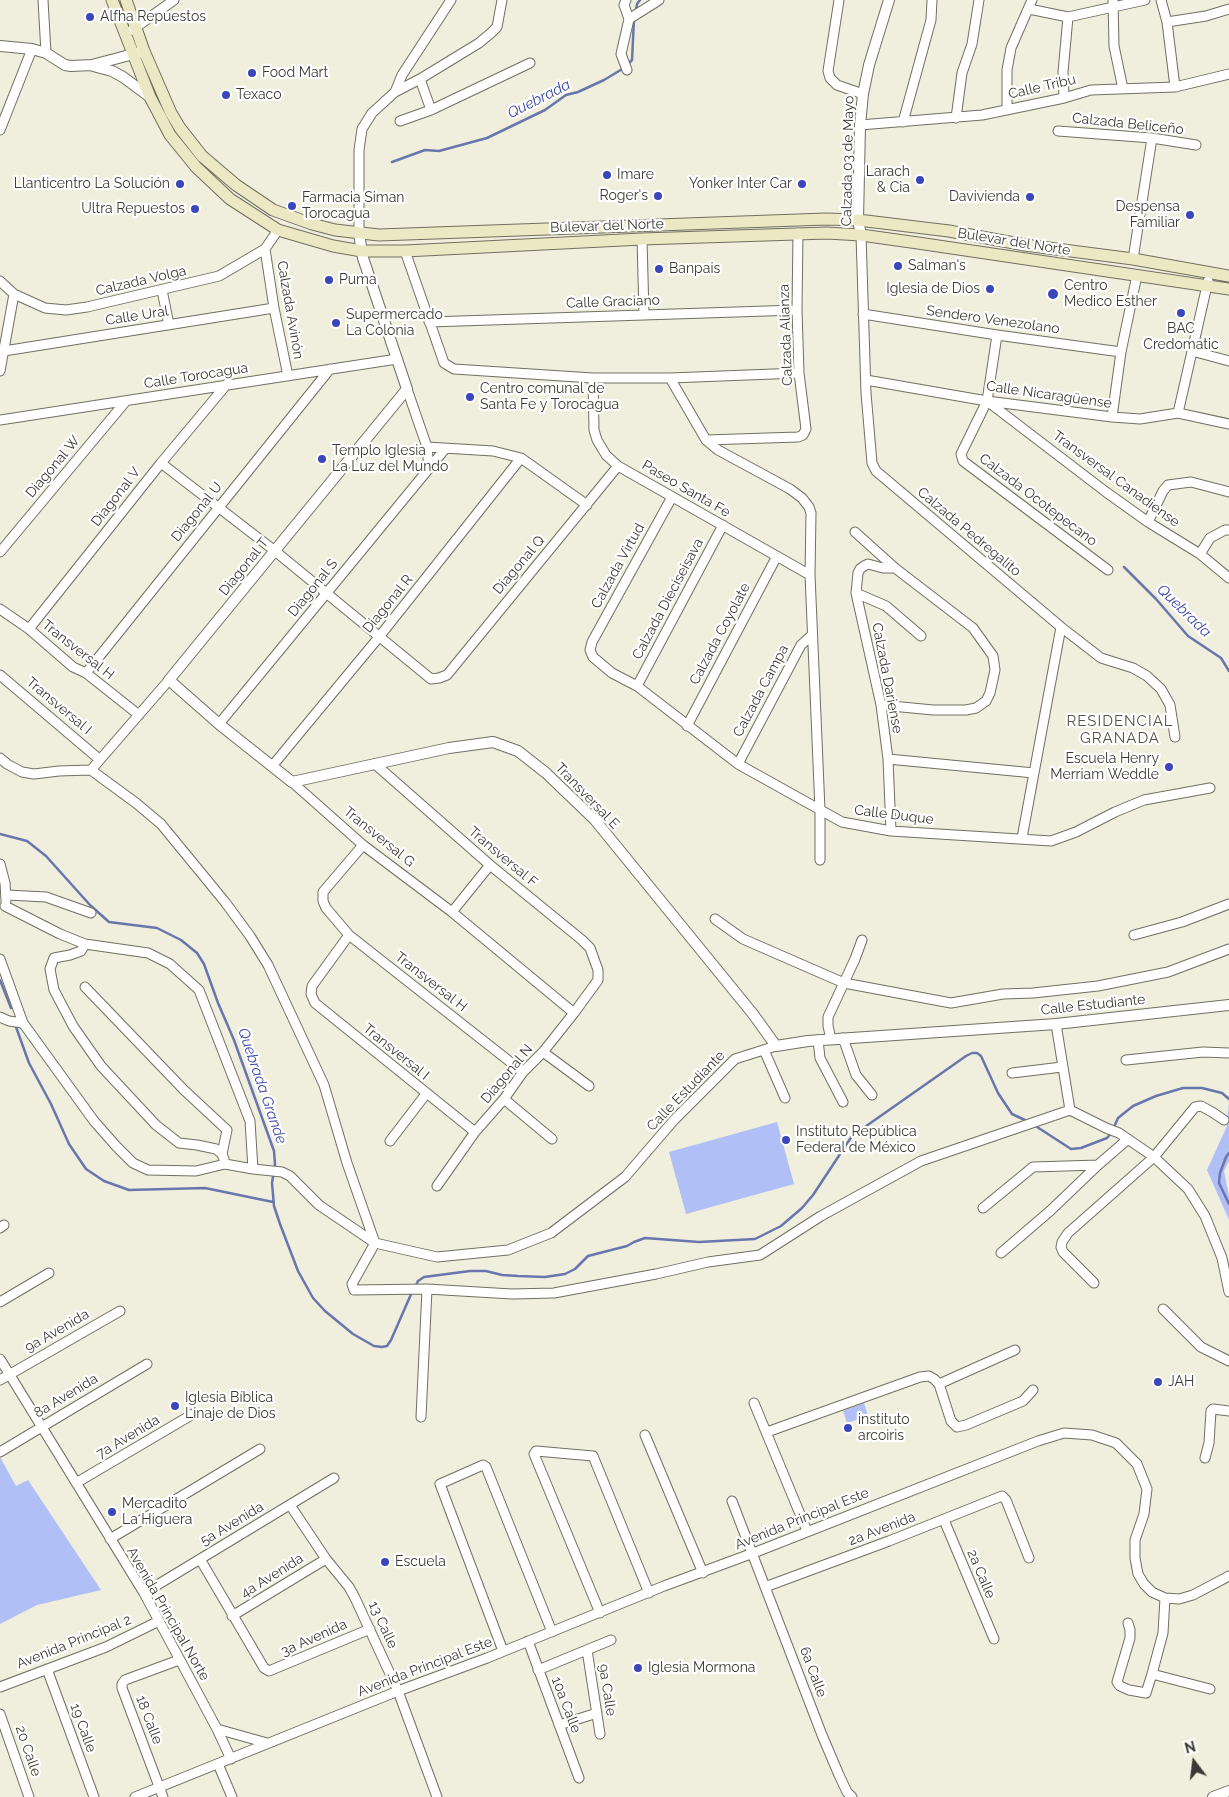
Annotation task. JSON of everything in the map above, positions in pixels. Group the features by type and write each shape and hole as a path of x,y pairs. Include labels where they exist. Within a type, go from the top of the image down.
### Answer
{"main road":[{"name":"Bulevar del Norte","path":"112,0 150,97 170,135 196,168 230,199 278,230 333,246 362,250 405,251 798,233 861,236 1229,289"},
{"name":"Bulevar del Norte","path":"126,0 144,51 171,113 202,156 236,185 273,210 334,230 379,236 800,219 858,220 1133,259 1229,276"}],"street":[{"path":"42,0 46,53"},
{"path":"125,33 136,28 174,0"},
{"path":"395,92 402,75 451,0"},
{"path":"429,469 427,447 363,258 360,234 359,150 362,129 372,113 395,92 479,43 497,27 502,0"},
{"path":"626,0 624,6 634,16"},
{"path":"625,67 621,54 634,16 659,0"},
{"path":"839,0 828,71 830,78 837,85 863,94"},
{"name":"Calzada 03 de Mayo","path":"861,236 858,220 860,126 863,94 888,0"},
{"path":"903,122 931,20 932,0"},
{"path":"956,118 962,73 972,44 979,0"},
{"path":"1007,109 1006,70 1011,48 1030,4 1068,17 1113,4 1145,0"},
{"path":"1161,0 1175,87"},
{"path":"1113,4 1114,46 1123,89"},
{"path":"1166,22 1206,16 1229,9"},
{"path":"1064,98 1063,72 1068,17"},
{"path":"0,46 32,49 46,53 68,66 92,65 144,51"},
{"path":"0,128 32,49"},
{"path":"400,121 431,110 530,63"},
{"path":"92,65 112,71 123,77 150,97"},
{"name":"Calle Tribu","path":"860,126 956,118 1064,98 1091,90 1175,87 1229,74"},
{"path":"420,79 431,110"},
{"name":"Calzada Beliceño","path":"1058,131 1152,138 1196,145"},
{"path":"1133,259 1152,138"},
{"name":"Calzada Volga","path":"0,281 14,294 45,308 66,310 87,307 219,276 265,249 278,230"},
{"name":"Calzada Alianza","path":"706,440 798,437 803,435 806,429 800,372 797,310 798,233"},
{"name":"Calzada Pedregalito","path":"861,236 862,314 866,380 872,463 876,471 1061,627 1101,658 1132,668 1154,682 1161,689 1170,705 1175,737"},
{"path":"642,239 644,315"},
{"name":"Calzada Avinón","path":"265,249 274,308 288,376"},
{"path":"405,251 444,363 454,369 593,378 670,378 800,372"},
{"path":"1178,412 1208,285 1209,273"},
{"path":"1112,417 1120,352 1136,275"},
{"path":"162,290 169,325"},
{"path":"0,371 14,294"},
{"name":"Calle Ural","path":"4,351 274,308"},
{"name":"Calle Graciano","path":"430,322 797,310"},
{"name":"Sendero Venezolano","path":"862,314 1120,352"},
{"name":"Calzada Ocotepecano","path":"997,335 987,401 961,454 963,461 1108,570"},
{"path":"1192,351 1229,361"},
{"name":"Calle Torocagua","path":"0,420 397,359"},
{"name":"Diagonal U","path":"86,673 330,369"},
{"name":"Paseo Santa Fe","path":"593,378 594,430 597,440 606,455 618,466 810,575"},
{"path":"670,378 706,440 718,450 790,489 802,498 811,513 810,575 820,810 820,860"},
{"name":"Calle Nicaragüense","path":"866,380 987,401 1112,417 1140,419 1178,412 1229,424"},
{"name":"Diagonal V","path":"29,629 161,463 227,384"},
{"name":"Diagonal T","path":"91,770 169,680 407,389"},
{"name":"Diagonal W","path":"0,552 126,401"},
{"name":"Transversal Canadiense","path":"987,401 1098,486 1148,522 1200,554 1229,578"},
{"path":"427,447 493,451 521,458 587,505"},
{"name":"Diagonal S","path":"219,724 445,449"},
{"name":"Diagonal R","path":"272,765 379,637 521,458"},
{"path":"161,463 275,551 379,637"},
{"name":"Diagonal Q","path":"379,637 431,679 447,675 618,466"},
{"path":"1148,522 1163,491 1168,485 1191,482 1229,492"},
{"name":"Calzada Virtud","path":"590,650 592,642 672,497"},
{"name":"Calzada Dieciseisava","path":"637,686 723,525"},
{"path":"1200,554 1210,538 1225,530 1229,530"},
{"path":"855,532 895,568 973,628 994,656 994,670 990,693 986,701 976,708 966,710 933,710 880,705"},
{"name":"Calzada Coyolate","path":"687,726 777,556"},
{"name":"Calzada Dariense","path":"891,831 888,759 880,705 856,593 858,573 864,566 868,564 883,568 895,568"},
{"path":"856,593 886,606 921,636"},
{"name":"Transversal H","path":"0,609 29,629 73,667 86,673 139,715"},
{"path":"1022,838 1061,627"},
{"name":"Calzada Campa","path":"738,764 801,645 812,635"},
{"name":"Calle Duque","path":"590,650 593,657 612,673 637,686 738,764 842,822 891,831 1051,841 1076,832 1144,800 1210,788"},
{"name":"Transversal I","path":"0,675 99,759"},
{"name":"Transversal G","path":"169,680 219,724 292,782 363,845 452,912 574,1013"},
{"name":"Transversal E","path":"292,782 449,748 493,742 518,751 546,773 595,820 753,1014 776,1046"},
{"path":"0,758 22,772 34,774 91,770 161,824 225,902 250,936 268,965 324,1085 347,1164 375,1243 352,1284 352,1289 417,1290 427,1288 512,1294 554,1293 656,1274 708,1262 760,1255 821,1216 921,1161 1070,1110 1128,1139 1154,1157 1188,1189 1205,1216 1222,1258 1229,1292"},
{"path":"888,759 1034,773"},
{"name":"Transversal F","path":"375,764 490,865 582,940 590,948 595,960 598,980"},
{"name":"Transversal H","path":"363,845 323,892 323,901 326,908 349,935 523,1072"},
{"path":"0,864 6,895 3,908 85,944 148,954 170,964 198,990 250,1120 253,1169"},
{"path":"452,912 490,865"},
{"path":"6,895 46,896 91,913"},
{"path":"1134,935 1182,922 1229,904"},
{"path":"715,919 742,939 844,983 951,1003 1003,994 1033,994 1098,986 1168,972 1229,949"},
{"name":"Transversal I","path":"349,935 312,986 311,994 315,1003 475,1132"},
{"path":"831,1039 828,1018 862,940"},
{"path":"85,944 81,951 54,958 50,969 54,990 73,1026 101,1066 156,1126 179,1143 216,1149 222,1154"},
{"path":"0,959 23,1024 94,1121 133,1163 148,1170 196,1171 225,1164 222,1154 227,1130 184,1090 85,987"},
{"name":"Diagonal N","path":"437,1186 475,1132 504,1099 523,1072 543,1052 598,980"},
{"name":"Calle Estudiante","path":"225,1164 264,1171 282,1172 290,1176 319,1205 375,1243 437,1257 508,1250 551,1233 625,1177 674,1120 735,1059 776,1046 818,1040 1056,1024 1228,1004"},
{"path":"0,1018 9,1022 23,1024"},
{"path":"1056,1024 1070,1110"},
{"path":"843,1038 856,1075 872,1095"},
{"path":"818,1040 820,1058 843,1102"},
{"path":"764,1050 785,1098"},
{"path":"543,1052 589,1086"},
{"path":"1126,1060 1203,1052 1229,1053"},
{"path":"1012,1073 1062,1067"},
{"path":"390,1142 426,1094"},
{"path":"504,1099 552,1139"},
{"path":"1094,1283 1063,1252 1062,1242 1068,1233 1154,1157 1195,1107 1201,1106 1224,1120"},
{"path":"1001,1253 1050,1212 1098,1165 1128,1139"},
{"path":"983,1208 1033,1167 1098,1165"},
{"path":"0,1302 49,1273"},
{"path":"421,1417 427,1288"},
{"path":"1163,1310 1201,1347 1229,1361"},
{"name":"9a Avenida","path":"0,1380 120,1311"},
{"path":"938,1384 1015,1350"},
{"name":"Avenida Principal Norte","path":"0,1359 144,1592 231,1759"},
{"name":"8a Avenida","path":"0,1452 147,1364"},
{"path":"766,1432 920,1377 928,1376 938,1384 950,1421 957,1427 1023,1401 1033,1390"},
{"path":"754,1403 807,1531"},
{"path":"1205,1458 1211,1411 1213,1409 1229,1411"},
{"name":"7a Avenida","path":"76,1484 193,1414"},
{"name":"Avenida Principal Este","path":"135,1797 398,1691 528,1642 649,1592 752,1554 1038,1441 1064,1433 1092,1435 1116,1443 1137,1464 1147,1489 1144,1514 1135,1540 1135,1558 1138,1574 1152,1592 1165,1598"},
{"path":"646,1435 702,1573"},
{"path":"110,1539 260,1449"},
{"path":"600,1613 534,1454 536,1451 593,1456 649,1592"},
{"path":"503,1651 440,1484 483,1465 486,1467 552,1632"},
{"name":"5a Avenida","path":"144,1592 334,1478"},
{"name":"2a Avenida","path":"765,1587 944,1520 1002,1496 1006,1500 1028,1558"},
{"name":"6a Calle","path":"732,1502 825,1742 847,1792 852,1797"},
{"name":"13 Calle","path":"290,1505 326,1559 349,1587 398,1691 437,1797"},
{"name":"2a Calle","path":"944,1520 994,1639"},
{"path":"200,1559 232,1616"},
{"name":"4a Avenida","path":"232,1616 326,1559"},
{"path":"1128,1624 1130,1638 1117,1682 1120,1686 1129,1690 1146,1692 1163,1633 1165,1598 1179,1599 1194,1596 1229,1576"},
{"name":"3a Avenida","path":"232,1616 264,1668 269,1671 274,1671 370,1629"},
{"name":"Avenida Principal 2","path":"0,1687 106,1647 159,1621"},
{"path":"538,1670 611,1640"},
{"name":"10a Calle","path":"528,1642 579,1778"},
{"name":"9a Calle","path":"587,1650 600,1734"},
{"name":"18 Calle","path":"163,1797 122,1684 125,1680 179,1660"},
{"name":"19 Calle","path":"47,1669 94,1797"},
{"path":"1152,1674 1210,1689"},
{"path":"559,1725 597,1713"},
{"name":"20 Calle","path":"0,1714 29,1797"},
{"path":"217,1729 268,1744"},
{"path":"218,1764 232,1797"},
{"path":"1215,1797 1229,1790"}],"shaded area":[{"path":"1229,1102 1229,1161 1224,1171 1229,1196 1229,1220 1207,1170 1227,1126"},
{"path":"777,1122 794,1184 686,1214 669,1152"},
{"path":"864,1403 868,1416 847,1423 843,1411"},
{"path":"0,1457 16,1486 28,1480 101,1590 37,1605 0,1624"}],"waterway":[{"name":"Quebrada","path":"636,11 640,0"},
{"name":"Quebrada","path":"628,64 632,60 634,19"},
{"name":"Quebrada","path":"392,162 425,150 439,151 487,138 545,110 566,95 578,92 604,80 624,68"},
{"name":"Quebrada","path":"1124,567 1156,599 1188,636 1221,658 1229,671"},
{"name":"Quebrada Grande","path":"0,834 27,841 46,856 90,905 109,922 157,928 181,940 197,953 204,964 234,1040 274,1151 275,1164 272,1183 274,1206 298,1271 313,1298 325,1311 353,1334 374,1346 382,1347 387,1346 391,1340 412,1292"},
{"path":"0,980 11,1008"},
{"path":"16,1027 29,1063 51,1104 69,1144 86,1169 104,1181 129,1190 205,1188 273,1202"},
{"name":"Quebrada Grande","path":"415,1287 418,1281 424,1277 470,1271 545,1277 565,1274 575,1269 588,1256 627,1246 645,1238 699,1242 755,1239 781,1226 802,1208 813,1195 852,1136 972,1053 977,1053 981,1056 998,1093 1012,1114 1027,1121"},
{"name":"Quebrada Grande","path":"1034,1125 1071,1149 1081,1148 1107,1138 1118,1118 1133,1106 1156,1096 1183,1088 1202,1088 1222,1093 1229,1099"},
{"name":"Quebrada Grande","path":"1229,1153 1220,1173 1219,1183 1229,1204"}],"place":[{"name":"Alfha Repuestos","path":"90,17"},
{"name":"Food Mart","path":"252,73"},
{"name":"Texaco","path":"226,95"},
{"name":"Imare","path":"607,175"},
{"name":"Larach & Cia","path":"920,180"},
{"name":"Llanticentro La Solución","path":"180,184"},
{"name":"Yonker Inter Car","path":"802,184"},
{"name":"Roger's","path":"658,196"},
{"name":"Davivienda","path":"1030,197"},
{"name":"Farmacia Siman Torocagua","path":"292,206"},
{"name":"Ultra Repuestos","path":"195,209"},
{"name":"Despensa Familiar","path":"1190,215"},
{"name":"Salman's","path":"898,266"},
{"name":"Banpais","path":"659,269"},
{"name":"Puma","path":"329,280"},
{"name":"Iglesia de Dios","path":"990,289"},
{"name":"Centro Medico Esther","path":"1053,294"},
{"name":"BAC Credomatic","path":"1181,313"},
{"name":"Supermercado La Colonia","path":"336,323"},
{"name":"Centro comunal de Santa Fe y Torocagua","path":"470,397"},
{"name":"Templo Iglesia La Luz del Mundo","path":"322,459"},
{"name":"Escuela Henry Merriam Weddle","path":"1169,767"},
{"name":"Instituto República Federal de México","path":"786,1140"},
{"name":"JAH","path":"1158,1382"},
{"name":"Iglesia Bíblica Linaje de Dios","path":"175,1406"},
{"name":"instituto arcoiris","path":"848,1428"},
{"name":"Mercadito La Higuera","path":"112,1512"},
{"name":"Escuela","path":"385,1562"},
{"name":"Iglesia Mormona","path":"638,1668"}],"district":[{"name":"RESIDENCIAL GRANADA","path":"1120,730"}]}
